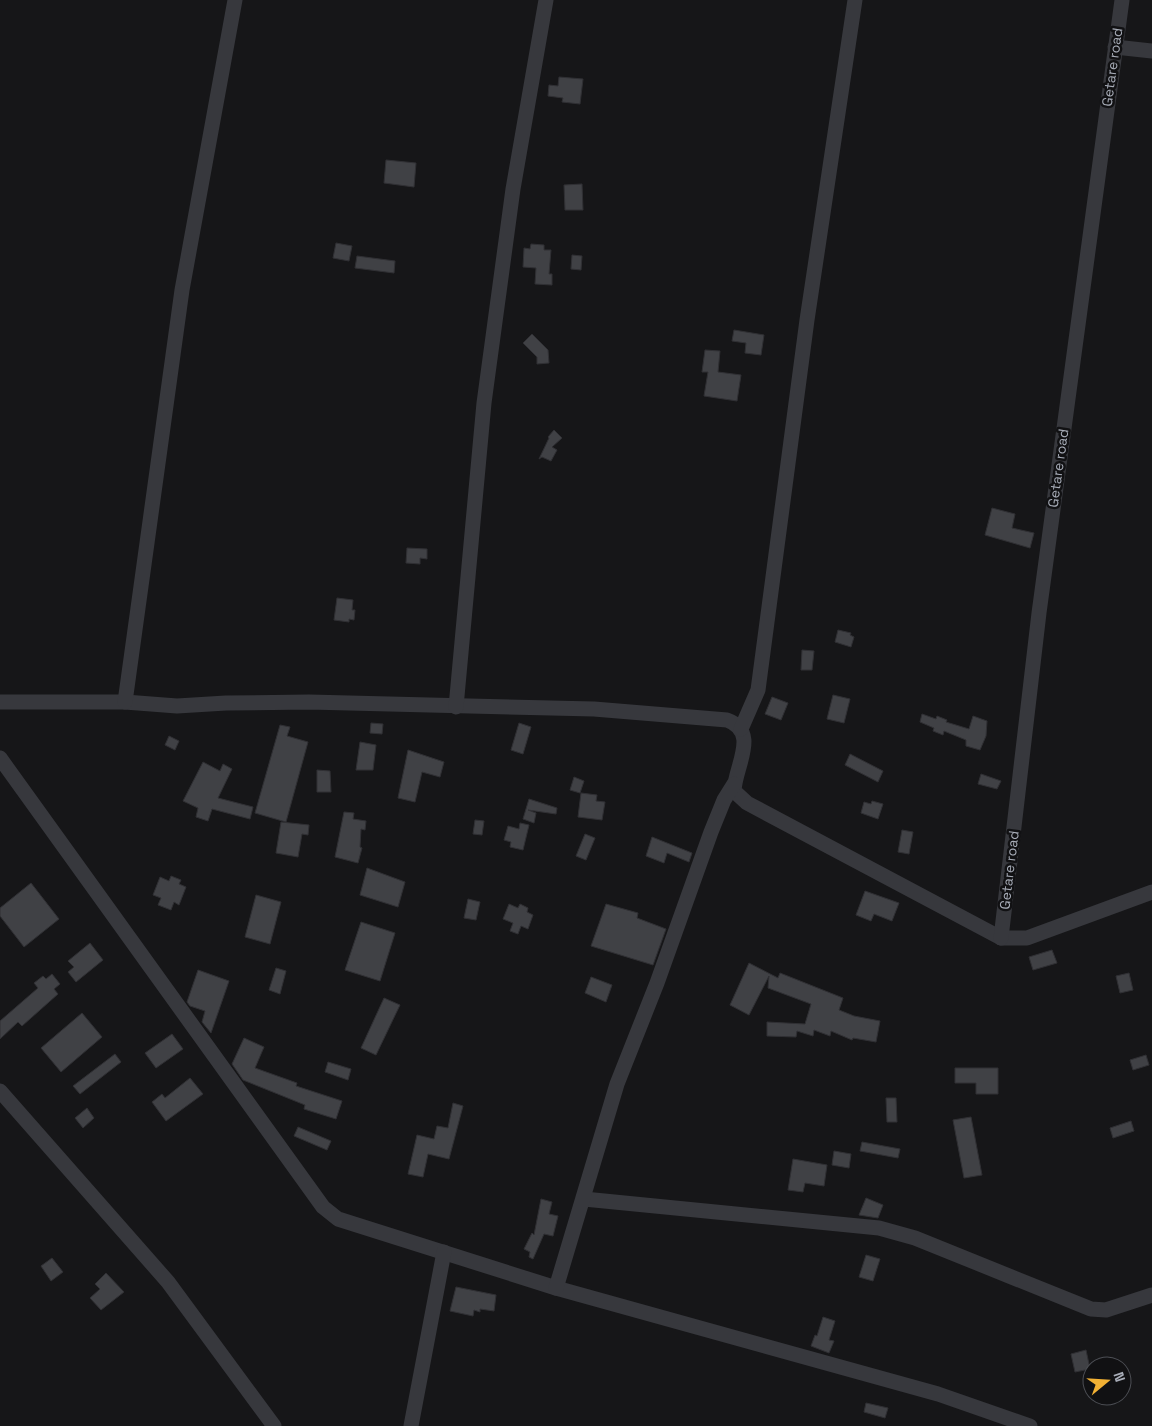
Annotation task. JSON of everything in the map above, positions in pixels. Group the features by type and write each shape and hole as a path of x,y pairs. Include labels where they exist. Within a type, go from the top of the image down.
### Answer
{"street":[{"path":"125,702 182,290 235,0"},
{"path":"456,707 484,403 513,189 546,0"},
{"path":"741,729 758,690 804,339 855,0"},
{"name":"Getare road","path":"1001,938 1039,613 1122,0"},
{"path":"1115,47 1152,51"},
{"path":"0,702 125,702 177,706 226,702 309,702 594,710 727,720 735,723 741,729 745,744 734,784 734,791 759,812 1001,938 1027,938 1152,892"},
{"path":"0,758 323,1207 347,1224 444,1252 556,1288 938,1394 1025,1425"},
{"path":"556,1288 618,1084 724,800 734,784"},
{"path":"0,1091 168,1282 274,1426"},
{"path":"584,1200 879,1228 915,1238 1090,1309 1106,1310 1152,1295"},
{"path":"411,1426 444,1252"}],"building":[{"path":"559,77 583,79 580,104 562,102 563,98 548,96 549,85 558,86"},
{"path":"386,160 416,163 414,187 384,183"},
{"path":"582,184 583,210 565,210 564,185"},
{"path":"336,243 352,246 349,261 333,258"},
{"path":"531,244 544,245 544,250 551,250 549,274 552,274 552,285 535,284 536,268 523,267 524,248 530,249"},
{"path":"572,255 582,256 581,270 571,269"},
{"path":"357,256 395,261 394,273 355,268"},
{"path":"734,330 764,335 761,355 745,353 746,343 732,341"},
{"path":"532,334 548,350 549,363 537,364 537,357 523,343"},
{"path":"705,350 720,351 718,372 741,375 737,401 704,396 708,372 702,372"},
{"path":"554,430 562,438 552,447 557,450 551,461 542,457 539,459 548,437"},
{"path":"992,508 1015,514 1012,528 1034,533 1030,548 985,535"},
{"path":"407,548 427,549 427,559 420,558 420,564 406,563"},
{"path":"337,598 353,600 354,620 349,619 349,622 334,620"},
{"path":"838,630 851,633 850,635 854,637 851,647 835,642"},
{"path":"802,650 814,651 812,670 801,670"},
{"path":"833,695 850,699 844,723 827,719"},
{"path":"772,697 788,703 781,720 765,714"},
{"path":"922,714 936,719 937,716 947,720 946,722 969,729 973,716 987,721 986,736 980,750 966,746 966,740 944,731 943,735 933,731 934,728 920,722"},
{"path":"371,723 383,724 382,734 370,733"},
{"path":"519,723 531,727 523,754 511,750"},
{"path":"280,725 290,727 287,736 308,742 286,822 255,813"},
{"path":"169,736 179,741 175,750 165,745"},
{"path":"360,742 376,745 373,770 356,770"},
{"path":"408,750 444,762 440,777 422,772 415,802 398,798"},
{"path":"850,754 883,771 878,782 845,765"},
{"path":"203,762 220,771 223,764 232,769 218,798 253,807 250,819 212,809 208,821 196,817 198,808 183,801"},
{"path":"317,770 330,771 331,792 317,792"},
{"path":"981,774 1001,781 997,789 978,784"},
{"path":"574,777 584,781 580,793 570,790"},
{"path":"581,793 597,795 596,801 605,802 602,820 578,817"},
{"path":"529,799 557,808 556,814 528,810 536,813 534,823 523,819"},
{"path":"872,801 883,804 878,819 861,813 864,802 871,804"},
{"path":"344,812 354,813 353,819 366,821 365,830 361,829 360,847 362,848 358,863 335,857"},
{"path":"475,820 484,821 482,835 473,834"},
{"path":"281,822 309,825 308,835 302,834 298,857 276,853"},
{"path":"520,823 529,825 523,850 510,847 511,842 504,840 508,826 519,829"},
{"path":"902,830 913,832 909,854 898,852"},
{"path":"585,834 595,838 586,860 576,856"},
{"path":"652,837 692,853 689,862 667,853 664,863 646,856"},
{"path":"367,868 405,882 398,907 360,895"},
{"path":"171,876 181,880 179,884 186,887 179,905 174,902 171,910 158,905 161,898 153,895 160,877 169,881"},
{"path":"31,883 59,919 24,947 0,916 0,908"},
{"path":"865,891 899,903 892,921 874,914 871,921 856,915"},
{"path":"256,895 281,902 270,944 245,937"},
{"path":"468,899 480,902 476,920 464,918"},
{"path":"509,904 518,908 520,904 528,908 527,912 533,915 528,929 521,926 518,934 510,931 513,923 503,919"},
{"path":"606,904 638,913 637,918 666,929 653,965 591,946"},
{"path":"361,922 395,933 380,981 345,970"},
{"path":"90,943 103,960 76,982 68,972 74,967 68,961"},
{"path":"1052,950 1057,963 1033,970 1029,957"},
{"path":"749,963 778,978 780,973 843,998 839,1010 854,1016 880,1021 876,1042 853,1038 852,1040 831,1031 830,1036 814,1030 813,1036 797,1031 796,1037 767,1036 767,1022 805,1024 811,1004 768,988 769,976 749,1015 730,1005"},
{"path":"276,968 286,971 280,994 269,990"},
{"path":"198,970 229,981 211,1033 202,1022 205,1011 190,1006 187,1002"},
{"path":"1129,973 1133,990 1120,993 1116,976"},
{"path":"52,974 60,984 54,989 58,994 22,1026 18,1022 0,1039 0,1021 38,988 34,983 43,976 46,979"},
{"path":"591,977 612,985 606,1002 585,993"},
{"path":"384,998 400,1005 376,1055 361,1048"},
{"path":"82,1013 102,1037 61,1072 41,1048"},
{"path":"172,1034 183,1049 156,1068 145,1053"},
{"path":"244,1038 264,1047 255,1068 297,1083 296,1086 342,1101 336,1119 304,1109 305,1105 243,1080 232,1064"},
{"path":"115,1054 121,1062 80,1094 73,1086"},
{"path":"1146,1055 1149,1065 1133,1070 1130,1060"},
{"path":"328,1062 351,1069 348,1080 325,1072"},
{"path":"955,1068 998,1068 998,1094 976,1094 976,1083 955,1083"},
{"path":"190,1078 203,1094 166,1121 152,1102 162,1094 165,1098"},
{"path":"886,1098 896,1098 897,1122 887,1122"},
{"path":"453,1103 463,1106 449,1159 428,1154 423,1177 408,1174 417,1135 434,1139 437,1126 448,1128"},
{"path":"87,1108 94,1118 83,1128 75,1118"},
{"path":"971,1117 982,1175 964,1178 953,1120"},
{"path":"1131,1121 1134,1131 1113,1138 1110,1128"},
{"path":"298,1127 331,1141 327,1150 294,1136"},
{"path":"862,1142 900,1149 898,1158 860,1151"},
{"path":"834,1151 851,1154 849,1168 832,1165"},
{"path":"793,1159 827,1165 824,1186 805,1183 803,1192 788,1190"},
{"path":"866,1198 883,1205 878,1218 859,1215"},
{"path":"541,1199 552,1202 549,1214 558,1216 553,1236 544,1234 533,1259 529,1257 530,1252 524,1249 532,1233 534,1235"},
{"path":"866,1255 880,1259 873,1281 859,1277"},
{"path":"52,1258 63,1272 51,1281 41,1266"},
{"path":"106,1273 124,1292 101,1310 90,1298 100,1289 95,1284"},
{"path":"456,1287 496,1295 494,1311 480,1309 480,1312 474,1310 473,1316 450,1311"},
{"path":"823,1317 835,1321 829,1340 834,1341 829,1353 811,1346 815,1335 817,1336"},
{"path":"1086,1350 1087,1356 1082,1356 1082,1371 1075,1372 1071,1354"},
{"path":"866,1403 888,1408 885,1418 864,1412"}]}
